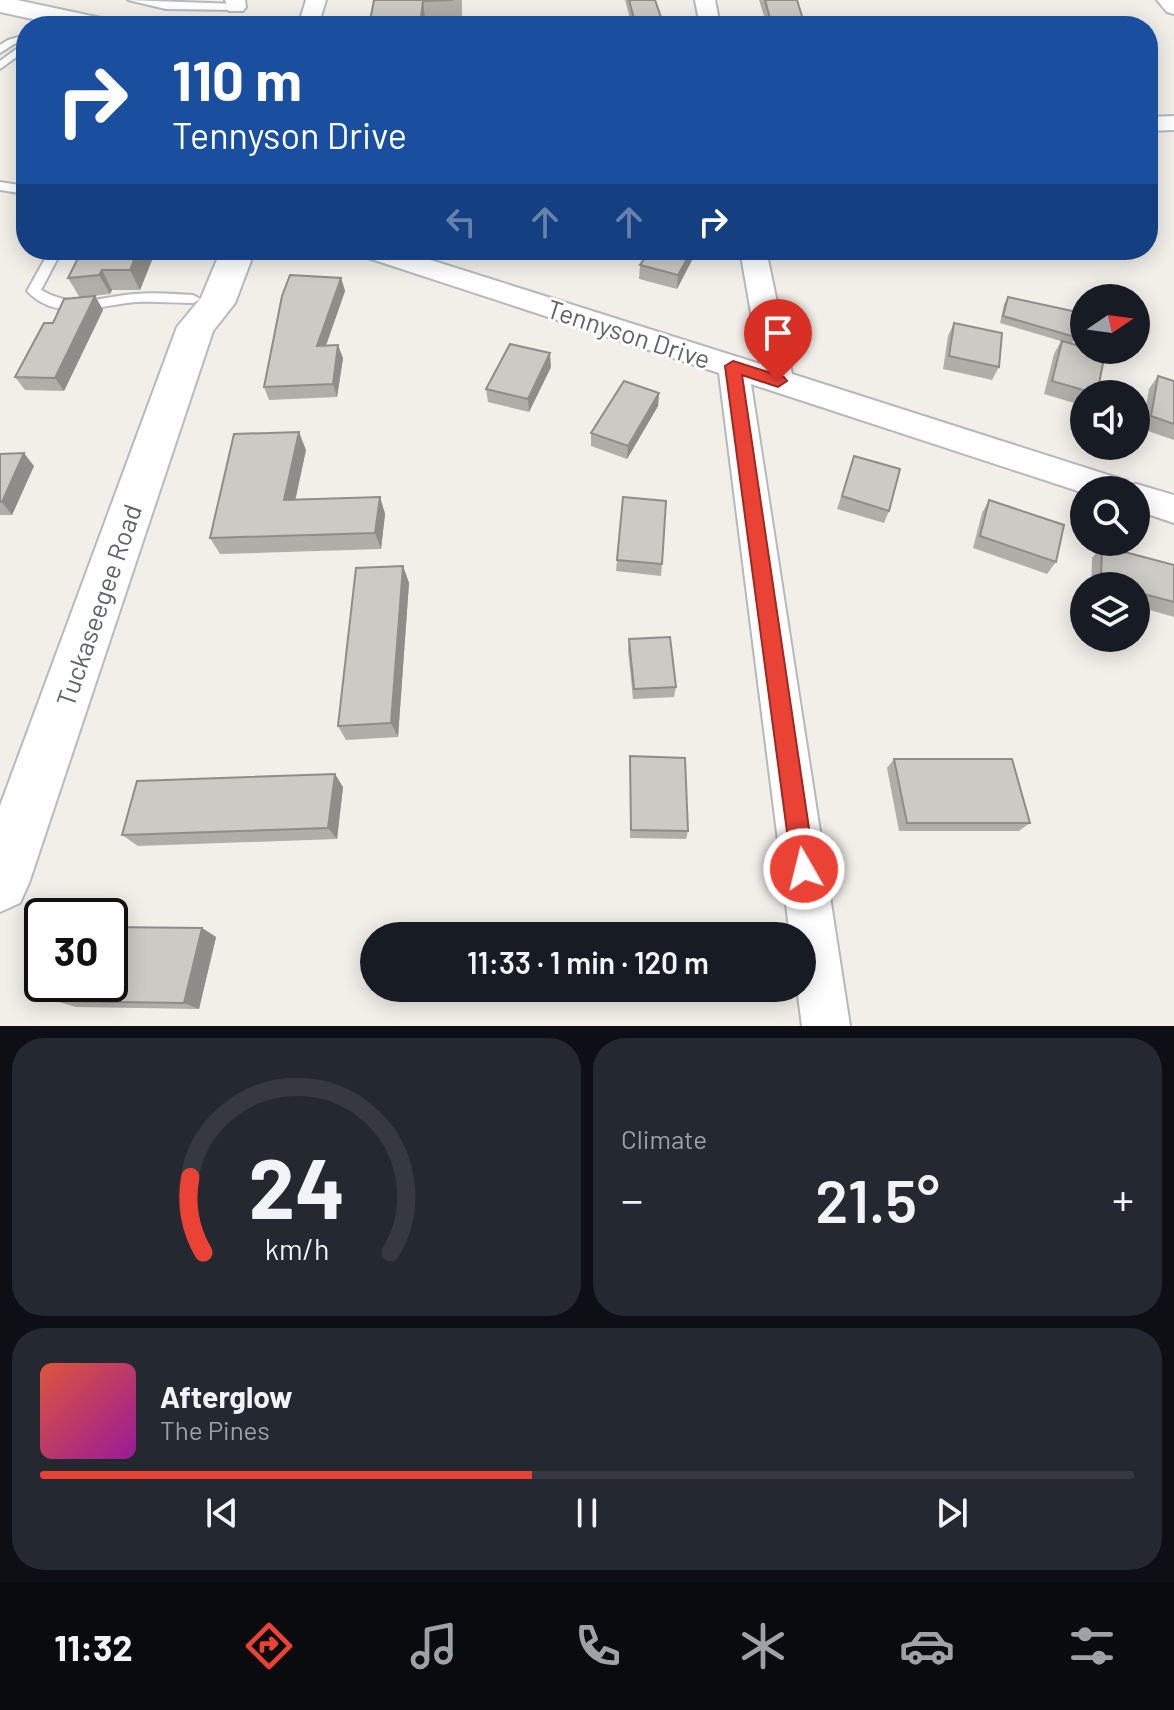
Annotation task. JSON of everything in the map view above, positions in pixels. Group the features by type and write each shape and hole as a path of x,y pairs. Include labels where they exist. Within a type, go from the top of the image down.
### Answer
{"main road":[{"path":"0,4 55,16"},
{"name":"Tuckaseegee Road","path":"0,883 195,313 210,260"},
{"name":"Tuckaseegee Road","path":"195,313 217,303 234,260"}],"street":[{"path":"1167,0 1174,8"},
{"name":"Tennyson Drive","path":"402,260 1072,476"},
{"path":"755,260 778,381"},
{"path":"733,366 826,1026"},
{"path":"1150,501 1174,509"}],"lane":[{"path":"133,0 184,4 236,3"},
{"path":"0,66 16,53"},
{"path":"51,260 34,291 53,305 88,307 136,298 195,313"}],"building":[{"path":"374,0 453,0 423,1 421,16 371,16"},
{"path":"629,0 655,0 661,16 633,16"},
{"path":"765,0 797,0 802,16 769,16"},
{"path":"77,260 134,260 130,270 102,270 99,275 68,278"},
{"path":"643,260 686,260 678,275 640,265"},
{"path":"290,275 341,278 317,346 338,345 333,384 264,387 282,296"},
{"path":"95,296 55,378 15,377 44,323 53,323 64,299"},
{"path":"1008,297 1070,310 1070,336 1003,316"},
{"path":"954,323 1002,333 999,367 949,356"},
{"path":"1062,341 1070,343 1070,364 1103,364 1100,380 1070,380 1070,386 1052,381"},
{"path":"510,344 550,353 528,399 486,389"},
{"path":"1158,376 1174,381 1174,424 1151,416"},
{"path":"624,381 659,393 628,446 591,433"},
{"path":"299,432 284,500 380,497 375,533 210,538 234,434"},
{"path":"24,453 2,502 0,502 0,454"},
{"path":"854,456 900,469 889,511 842,496"},
{"path":"623,497 666,501 662,564 617,560"},
{"path":"989,500 1064,525 1056,562 980,536"},
{"path":"1102,556 1140,556 1174,565 1174,602 1150,596 1150,572 1101,572"},
{"path":"403,566 391,723 338,726 356,568"},
{"path":"670,637 676,687 634,689 629,639"},
{"path":"630,756 685,758 688,831 631,830"},
{"path":"894,759 1012,759 1030,823 907,823"},
{"path":"335,774 328,828 122,835 137,781"},
{"path":"128,927 202,928 184,1003 120,1002 128,1002"}],"route":[{"path":"778,381 733,366 804,869"}]}
